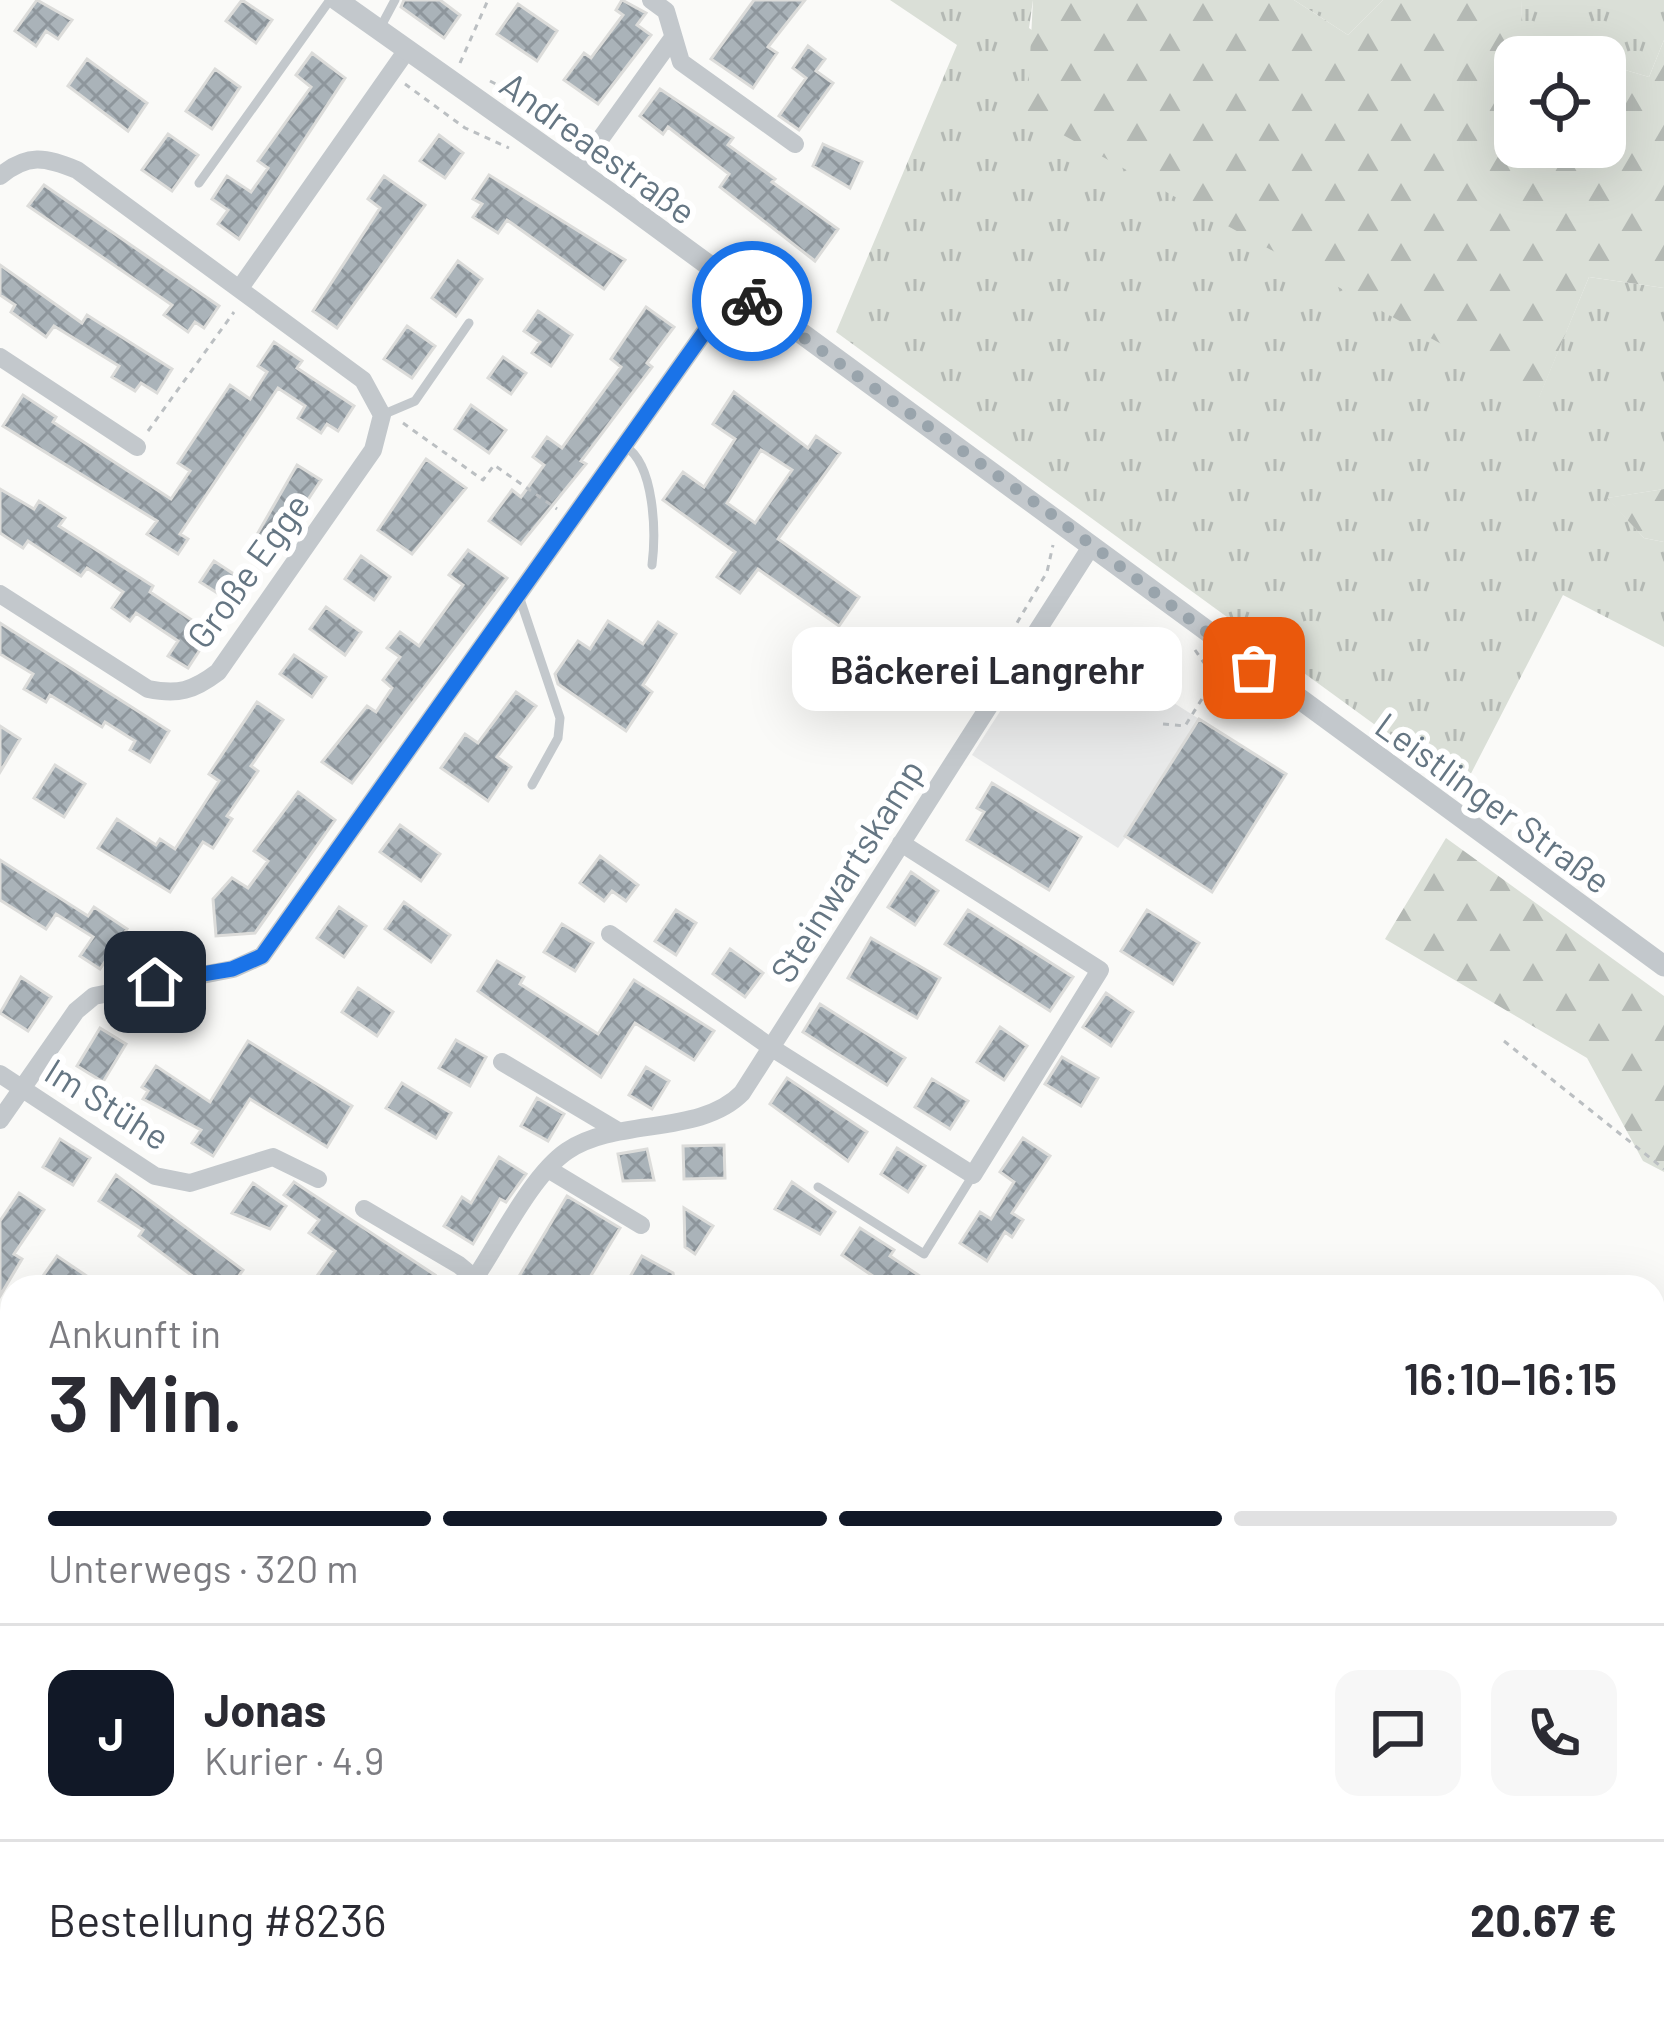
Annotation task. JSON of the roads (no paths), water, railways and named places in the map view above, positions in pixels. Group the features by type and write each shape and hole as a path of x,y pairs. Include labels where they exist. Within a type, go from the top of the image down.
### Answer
{"street":[{"name":"Andreaestraße","path":"334,0 578,170 735,289 1092,544 1342,733"},
{"path":"651,0 666,11 681,62 795,144"},
{"path":"578,170 672,39"},
{"path":"240,288 407,50"},
{"path":"0,176 18,161 44,156 77,170 363,380 382,415"},
{"path":"0,1120 76,1012 94,996 232,969 262,956 735,289"},
{"path":"0,357 137,447"},
{"name":"Große Egge","path":"0,594 148,689 175,694 197,688 218,672 374,450 382,415"},
{"name":"Steinwartskamp","path":"482,1275 548,1169 565,1152 618,1131 732,1103 772,1048 1092,544"},
{"name":"Leistlinger Straße","path":"1342,733 1664,966"},
{"path":"610,934 772,1048 973,1175 1100,970 902,843"},
{"path":"502,1062 618,1131"},
{"name":"Im Stühe","path":"0,1074 155,1176 190,1183 273,1157 318,1179"},
{"path":"548,1169 641,1225"},
{"name":"Steinwartskamp","path":"364,1208 463,1275"}],"lane":[{"path":"199,183 334,0"},
{"path":"379,30 395,0"},
{"path":"382,415 415,400 469,323"},
{"path":"625,446 642,464 652,565"},
{"path":"519,596 560,718 558,738 532,784"},
{"path":"818,1186 924,1253 973,1175"}],"place":[{"name":"Bäckerei Langrehr","path":"1254,668"}]}
